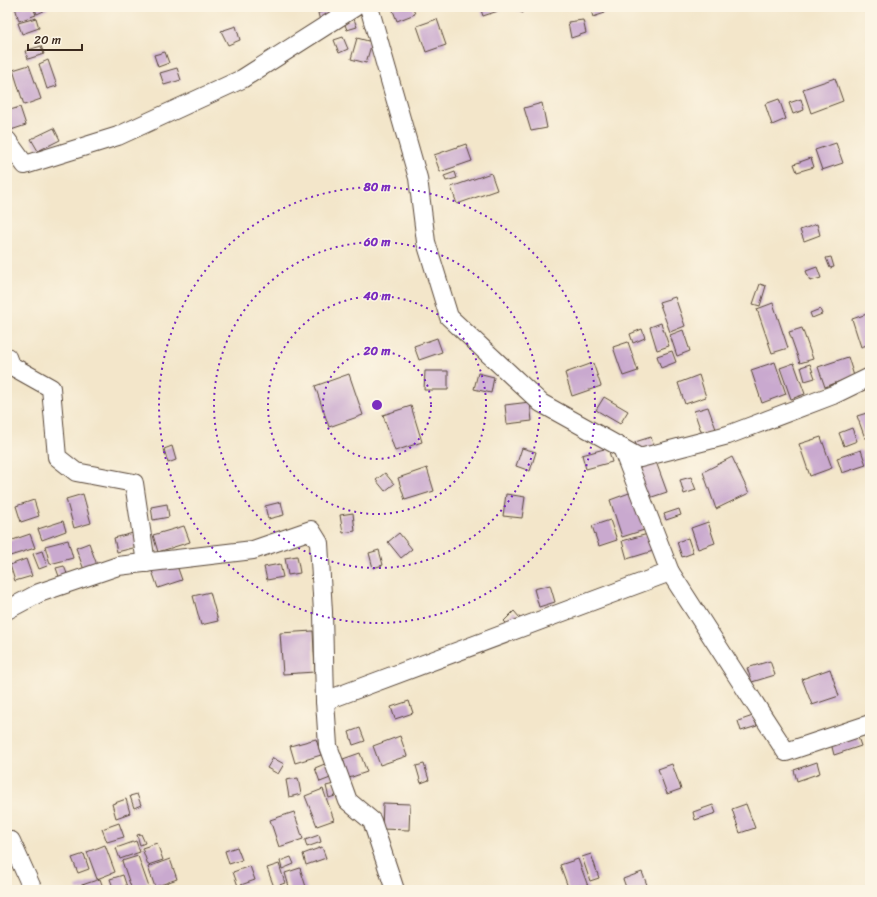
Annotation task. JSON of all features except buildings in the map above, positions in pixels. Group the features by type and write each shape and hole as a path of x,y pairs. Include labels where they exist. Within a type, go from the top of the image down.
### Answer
{"street":[{"path":"7,140 25,165 118,136 242,78 354,7"},
{"path":"369,7 418,178 426,242 449,317 541,403 640,458 728,435 832,395 870,377"},
{"path":"7,357 10,365 51,388 57,457 76,472 134,483 146,563"},
{"path":"622,448 670,572 786,752 870,724"},
{"path":"7,610 39,593 118,566 253,550 311,530 319,543 328,746 348,801 372,821 395,890"},
{"path":"325,700 670,572"},
{"path":"7,841 11,841 33,890"}]}
